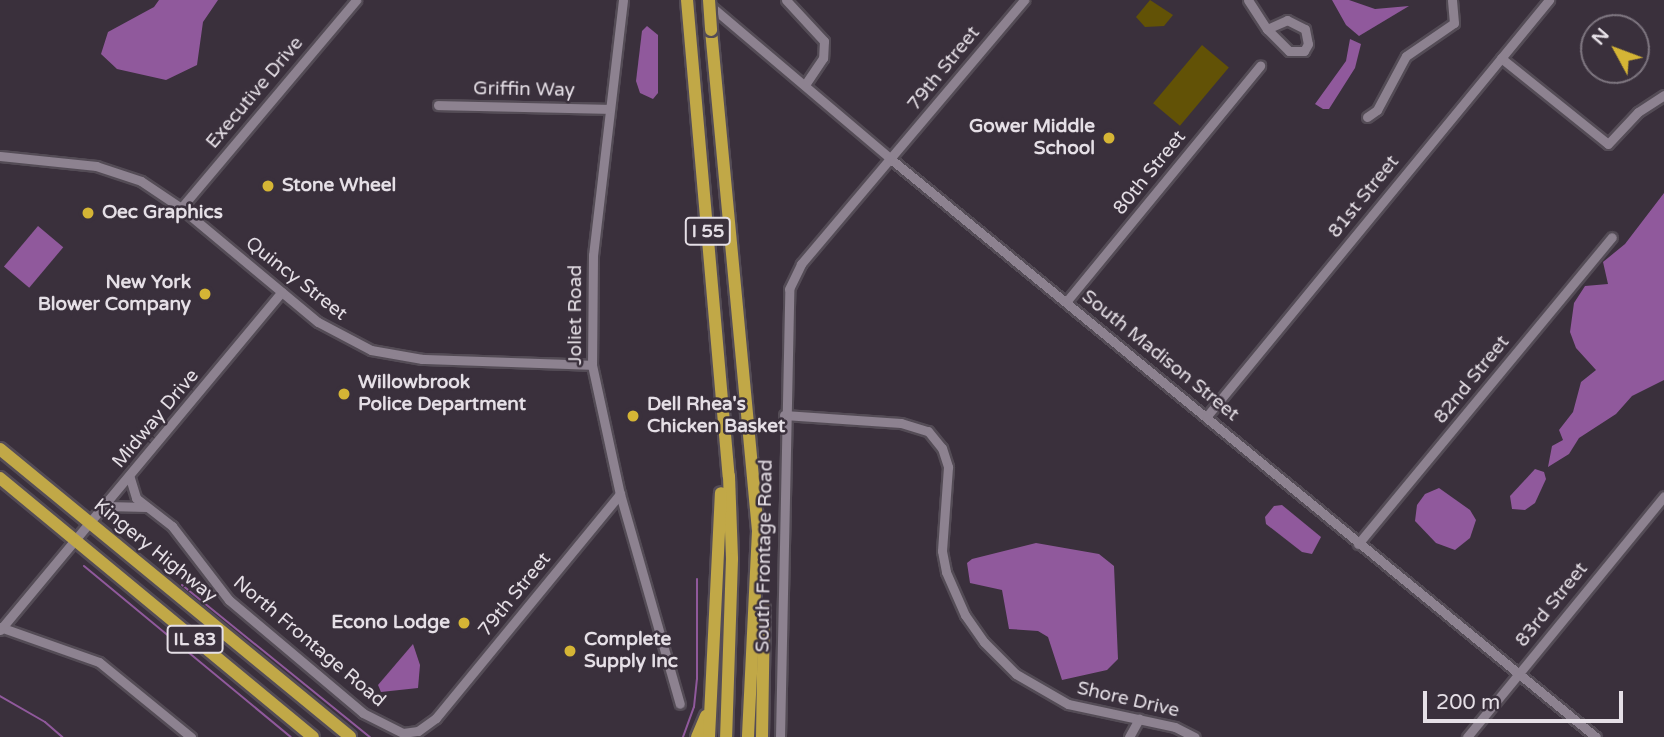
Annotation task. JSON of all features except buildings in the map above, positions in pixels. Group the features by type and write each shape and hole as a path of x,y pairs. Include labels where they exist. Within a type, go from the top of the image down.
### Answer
{"highway":[{"name":"I 55","path":"707,0 758,531 748,737"},
{"name":"I 55","path":"687,5 727,452 732,559 726,737"},
{"name":"Kingery Highway","path":"0,449 349,736"},
{"path":"709,737 721,475 727,452"},
{"name":"IL 83","path":"0,478 313,737"},
{"path":"758,531 764,584 763,737"},
{"path":"697,737 712,695"}],"street":[{"name":"Executive Drive","path":"181,208 356,0"},
{"name":"Joliet Road","path":"623,0 593,255 592,365 621,494 680,704"},
{"name":"South Madison Street","path":"707,0 892,160 1596,737"},
{"path":"786,0 824,41 823,58 806,83"},
{"name":"79th Street","path":"892,160 1024,0"},
{"path":"1248,0 1267,29 1295,53 1308,44 1305,29 1296,23 1287,20 1267,29"},
{"path":"1367,117 1377,110 1406,56 1454,23 1452,0"},
{"name":"81st Street","path":"1207,416 1549,0"},
{"path":"1501,58 1608,144 1638,112 1664,95"},
{"name":"80th Street","path":"1066,302 1260,66"},
{"name":"Griffin Way","path":"438,106 609,109"},
{"name":"Quincy Street","path":"0,156 108,169 141,181 181,208 336,334 384,354 592,365"},
{"name":"South Frontage Road","path":"780,737 785,326 794,275 892,160"},
{"name":"82nd Street","path":"1358,544 1612,237"},
{"name":"Midway Drive","path":"1,629 130,478 282,292"},
{"name":"Shore Drive","path":"784,415 901,423 933,436 948,467 945,566 974,629 1005,664 1042,691 1091,712 1139,719 1195,737"},
{"path":"130,478 136,498 149,507"},
{"name":"79th Street","path":"436,718 621,494"},
{"name":"83rd Street","path":"1467,737 1664,496"},
{"path":"106,506 149,507"},
{"name":"North Frontage Road","path":"149,507 172,526 229,600 363,713 403,733 418,731 436,718"},
{"path":"1,629 99,662 191,737"},
{"path":"1129,737 1139,719"}],"shaded area":[{"path":"159,0 218,0 203,22 197,65 166,80 117,69 101,54 108,32 154,7"},
{"path":"1150,0 1173,15 1164,26 1145,27 1136,17"},
{"path":"1332,0 1349,0 1375,9 1409,6 1359,36 1346,25"},
{"path":"647,26 658,35 658,93 653,99 640,93 636,81 642,31"},
{"path":"1350,39 1361,44 1355,68 1329,109 1323,109 1315,104 1346,61"},
{"path":"1202,45 1229,67 1180,126 1153,103"},
{"path":"1664,193 1664,380 1632,396 1616,414 1579,438 1569,454 1548,467 1552,446 1563,440 1559,430 1573,412 1581,382 1596,370 1576,348 1570,332 1574,303 1585,286 1608,284 1603,262 1625,244"},
{"path":"38,226 63,247 29,288 4,267"},
{"path":"1535,469 1544,472 1546,479 1535,503 1525,510 1512,509 1510,496"},
{"path":"1439,488 1470,510 1476,520 1470,538 1455,550 1436,543 1415,521 1417,505 1425,494"},
{"path":"1282,505 1321,537 1312,554 1302,552 1266,524 1265,517 1274,506"},
{"path":"1036,543 1099,554 1114,566 1118,659 1107,670 1062,680 1048,637 1038,631 1009,629 1002,590 970,583 967,563 972,559"},
{"path":"413,644 420,665 418,688 381,692 378,685"}],"waterway":[{"path":"84,566 291,737"},
{"path":"683,737 694,707 697,679 697,579"},
{"path":"182,585 370,737"},
{"path":"0,696 45,722 62,737"}],"place":[{"name":"Gower Middle School","path":"1109,138"},
{"name":"Stone Wheel","path":"268,186"},
{"name":"Oec Graphics","path":"88,213"},
{"name":"New York Blower Company","path":"205,294"},
{"name":"Willowbrook Police Department","path":"344,394"},
{"name":"Dell Rhea's Chicken Basket","path":"633,416"},
{"name":"Econo Lodge","path":"464,623"},
{"name":"Complete Supply Inc","path":"570,651"}]}
